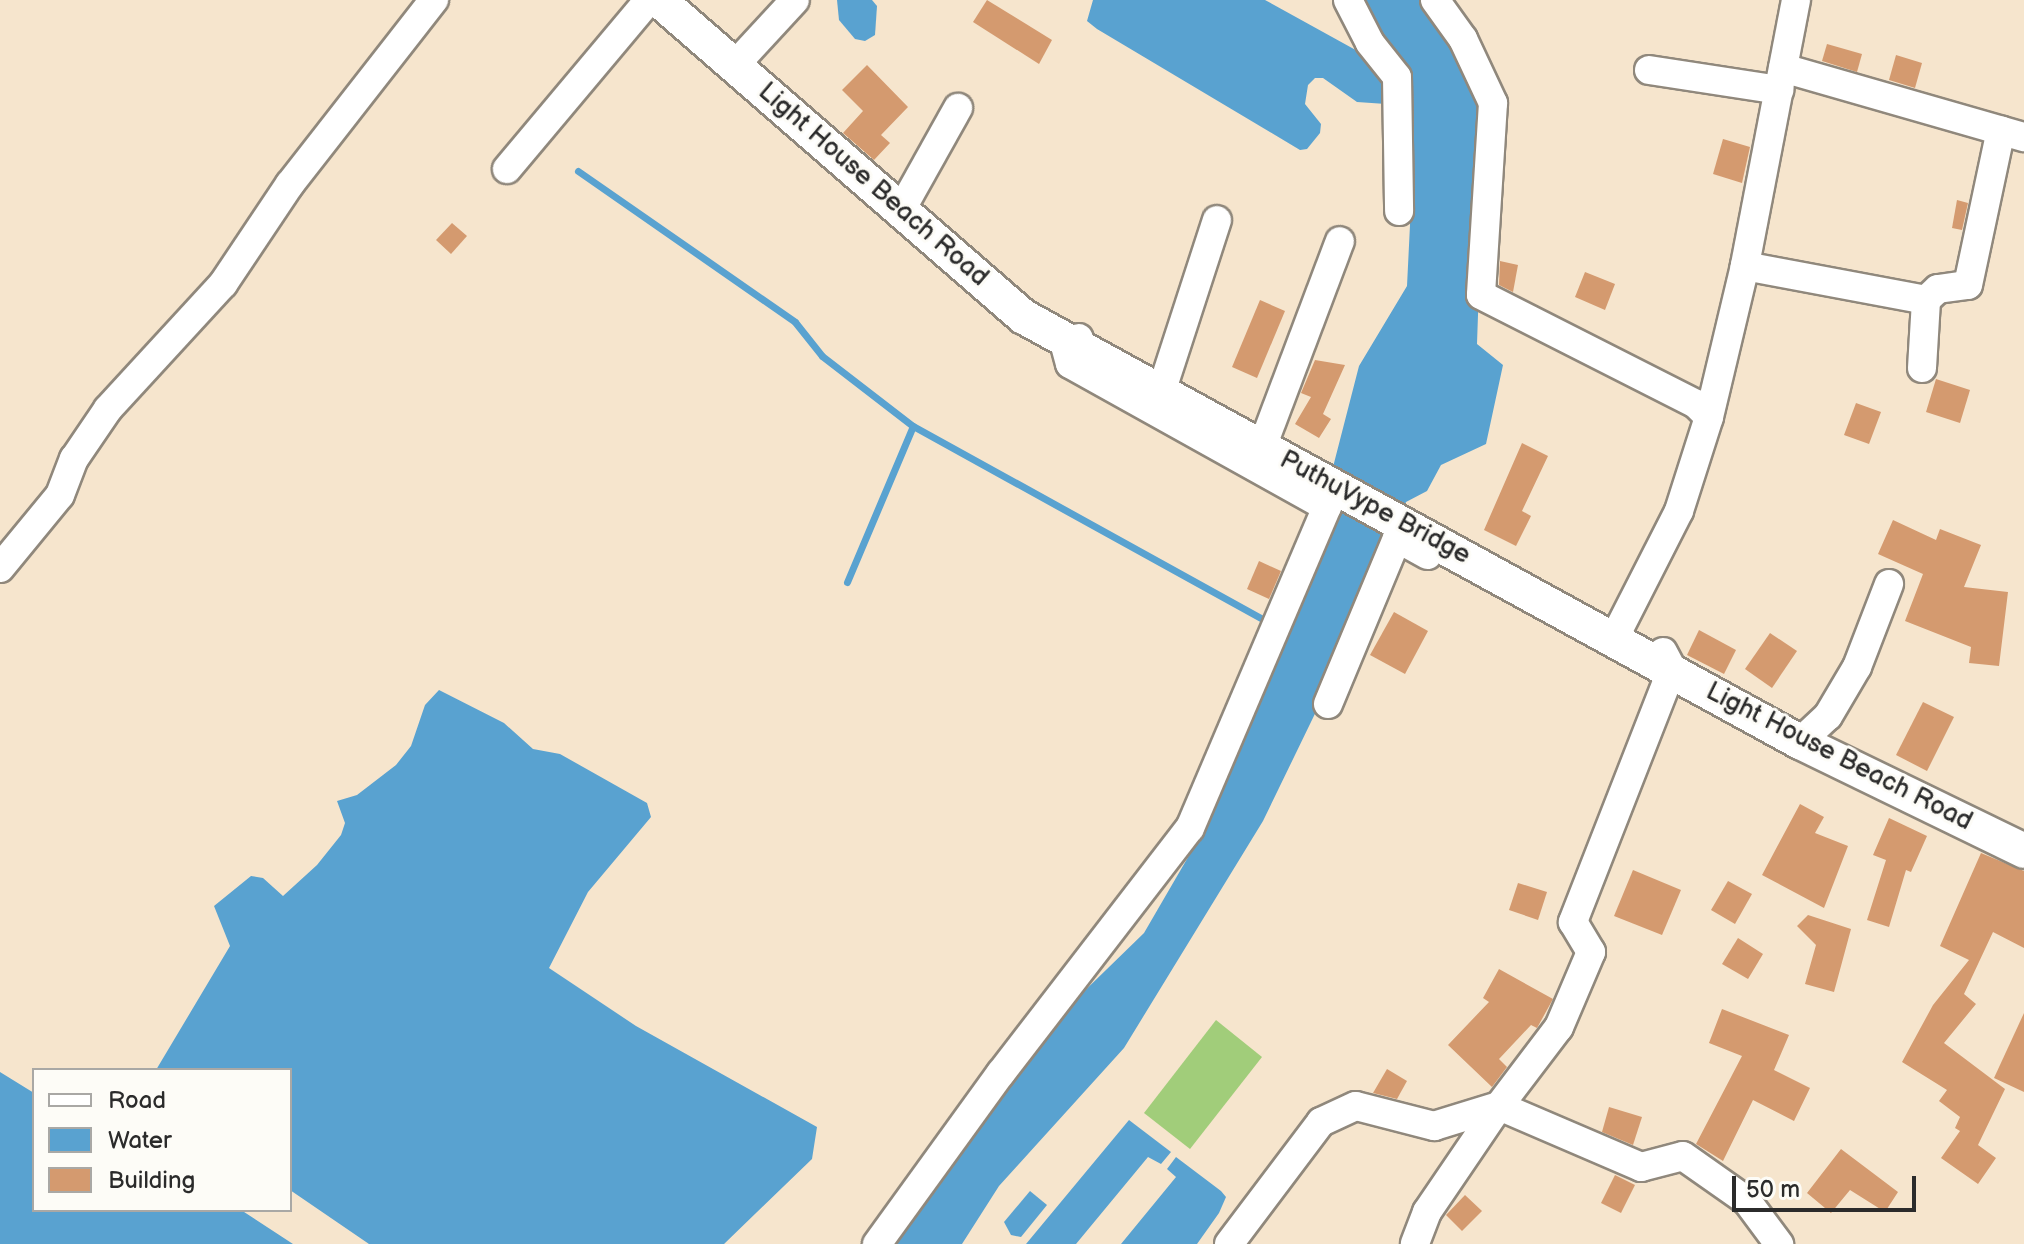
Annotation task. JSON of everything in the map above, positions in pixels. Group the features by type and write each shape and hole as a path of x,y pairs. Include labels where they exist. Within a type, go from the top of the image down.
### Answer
{"main road":[{"name":"Light House Beach Road","path":"659,0 1024,317 1094,358"},
{"name":"PuthuVype Bridge","path":"1094,358 1664,665"},
{"name":"Light House Beach Road","path":"1664,665 1800,742 2024,851"}],"street":[{"path":"0,568 60,495 74,459 108,409 223,284 290,184 434,0"},
{"path":"507,169 649,0"},
{"path":"735,65 795,0"},
{"path":"1348,0 1370,43 1397,77 1399,211"},
{"path":"1435,0 1463,39 1493,103 1481,295 1696,404 1709,417"},
{"path":"1620,627 1679,511 1709,417 1745,266 1796,0"},
{"path":"1649,70 1781,79 2012,133 1968,285 1938,289 1926,300 1922,368"},
{"path":"901,210 958,108"},
{"path":"1165,380 1217,220"},
{"path":"1267,434 1340,241"},
{"path":"1745,266 1926,300"},
{"path":"877,1244 1001,1073 1190,828 1327,507 1070,364 1064,341 1085,337 1331,469"},
{"path":"1415,514 1662,650 1664,665 1573,922 1591,952 1559,1027 1499,1106 1427,1212 1415,1244"},
{"path":"1328,704 1397,538 1651,678 1664,665"},
{"path":"1800,742 1828,716 1857,667 1889,584"},
{"path":"1229,1244 1321,1122 1356,1106 1434,1126 1499,1106 1641,1167 1683,1156 1747,1201 1779,1244"}],"green space":[{"path":"1216,1020 1262,1057 1190,1149 1144,1113"}],"water":[{"path":"837,0 872,0 877,6 875,35 865,41 855,39 839,20"},
{"path":"1093,0 1265,0 1381,64 1386,104 1357,102 1323,78 1315,78 1308,85 1305,104 1321,124 1320,133 1307,149 1300,150 1097,29 1087,21"},
{"path":"1360,0 1428,0 1485,113 1477,344 1503,365 1486,444 1441,465 1427,491 1406,502 1342,658 1263,821 1124,1048 999,1186 962,1244 885,1244 1070,1005 1144,933 1205,828 1350,480 1333,467 1359,366 1407,286 1410,225 1403,80"},
{"path":"439,690 504,723 533,749 560,754 647,803 651,817 588,892 549,968 636,1026 817,1127 812,1159 724,1244 369,1244 292,1191 292,1068 157,1068 230,946 214,906 251,876 263,878 283,896 317,865 341,835 345,823 337,801 357,795 396,765 411,746 425,705"},
{"path":"0,1072 32,1092 32,1212 244,1212 293,1244 0,1244"},
{"path":"1129,1120 1171,1152 1161,1164 1148,1157 1076,1244 1026,1244"},
{"path":"1176,1157 1226,1197 1219,1213 1197,1244 1121,1244 1176,1177 1167,1169"},
{"path":"1030,1191 1047,1205 1021,1237 1011,1235 1004,1222"}],"building":[{"path":"987,0 1052,40 1039,64 973,22"},
{"path":"1827,44 1862,54 1857,72 1822,61"},
{"path":"1896,55 1922,63 1915,88 1889,80"},
{"path":"867,65 908,107 881,135 890,143 874,160 843,133 863,111 842,90"},
{"path":"1723,139 1750,147 1742,183 1713,174"},
{"path":"1957,200 1968,203 1962,230 1952,228"},
{"path":"452,223 467,236 451,254 436,240"},
{"path":"1500,261 1518,265 1513,292 1499,285"},
{"path":"1585,272 1615,284 1605,310 1575,297"},
{"path":"1260,300 1285,311 1257,378 1232,367"},
{"path":"1315,360 1345,365 1323,414 1331,419 1319,438 1295,424 1311,397 1301,393"},
{"path":"1936,379 1970,390 1960,423 1926,412"},
{"path":"1856,403 1881,412 1869,444 1844,435"},
{"path":"1522,443 1548,456 1522,511 1531,516 1516,546 1484,530"},
{"path":"1893,520 1936,540 1940,529 1981,545 1964,587 2008,592 1999,666 1969,663 1971,647 1905,621 1923,574 1878,554"},
{"path":"1259,561 1281,571 1269,599 1247,589"},
{"path":"1394,612 1428,631 1405,674 1370,655"},
{"path":"1699,630 1736,650 1724,674 1687,655"},
{"path":"1770,633 1797,651 1772,688 1745,669"},
{"path":"1923,702 1954,717 1927,771 1896,755"},
{"path":"1800,804 1824,817 1815,833 1848,846 1824,908 1762,875"},
{"path":"1889,818 1927,836 1911,872 1906,870 1889,927 1867,920 1886,860 1873,855"},
{"path":"1981,853 2024,871 2024,948 1993,932 1964,994 1976,1004 1944,1043 2005,1089 1978,1145 1996,1158 1978,1184 1941,1158 1960,1131 1955,1128 1960,1117 1939,1101 1947,1090 1902,1062 1933,1005 1969,960 1940,946"},
{"path":"1633,870 1681,890 1662,935 1614,916"},
{"path":"1728,881 1752,894 1735,924 1711,910"},
{"path":"1518,883 1547,892 1538,920 1509,910"},
{"path":"1808,915 1851,929 1834,992 1805,984 1816,945 1797,926"},
{"path":"1738,938 1763,954 1748,979 1722,964"},
{"path":"1499,969 1553,999 1537,1028 1531,1025 1499,1059 1507,1067 1492,1087 1448,1045 1489,1002 1483,998"},
{"path":"1722,1009 1789,1035 1774,1070 1810,1088 1794,1121 1753,1100 1723,1161 1696,1144 1742,1056 1709,1043"},
{"path":"2024,1013 2024,1092 1994,1078"},
{"path":"1387,1069 1407,1081 1397,1099 1373,1093"},
{"path":"1609,1107 1642,1117 1633,1145 1602,1132"},
{"path":"1841,1149 1898,1192 1885,1212 1850,1190 1831,1213 1807,1193"},
{"path":"1615,1175 1635,1185 1621,1213 1601,1203"},
{"path":"1465,1195 1482,1211 1462,1231 1446,1215"}],"waterway":[{"path":"578,171 795,322 822,356 913,426"},
{"path":"847,582 913,426 1270,623"}]}
